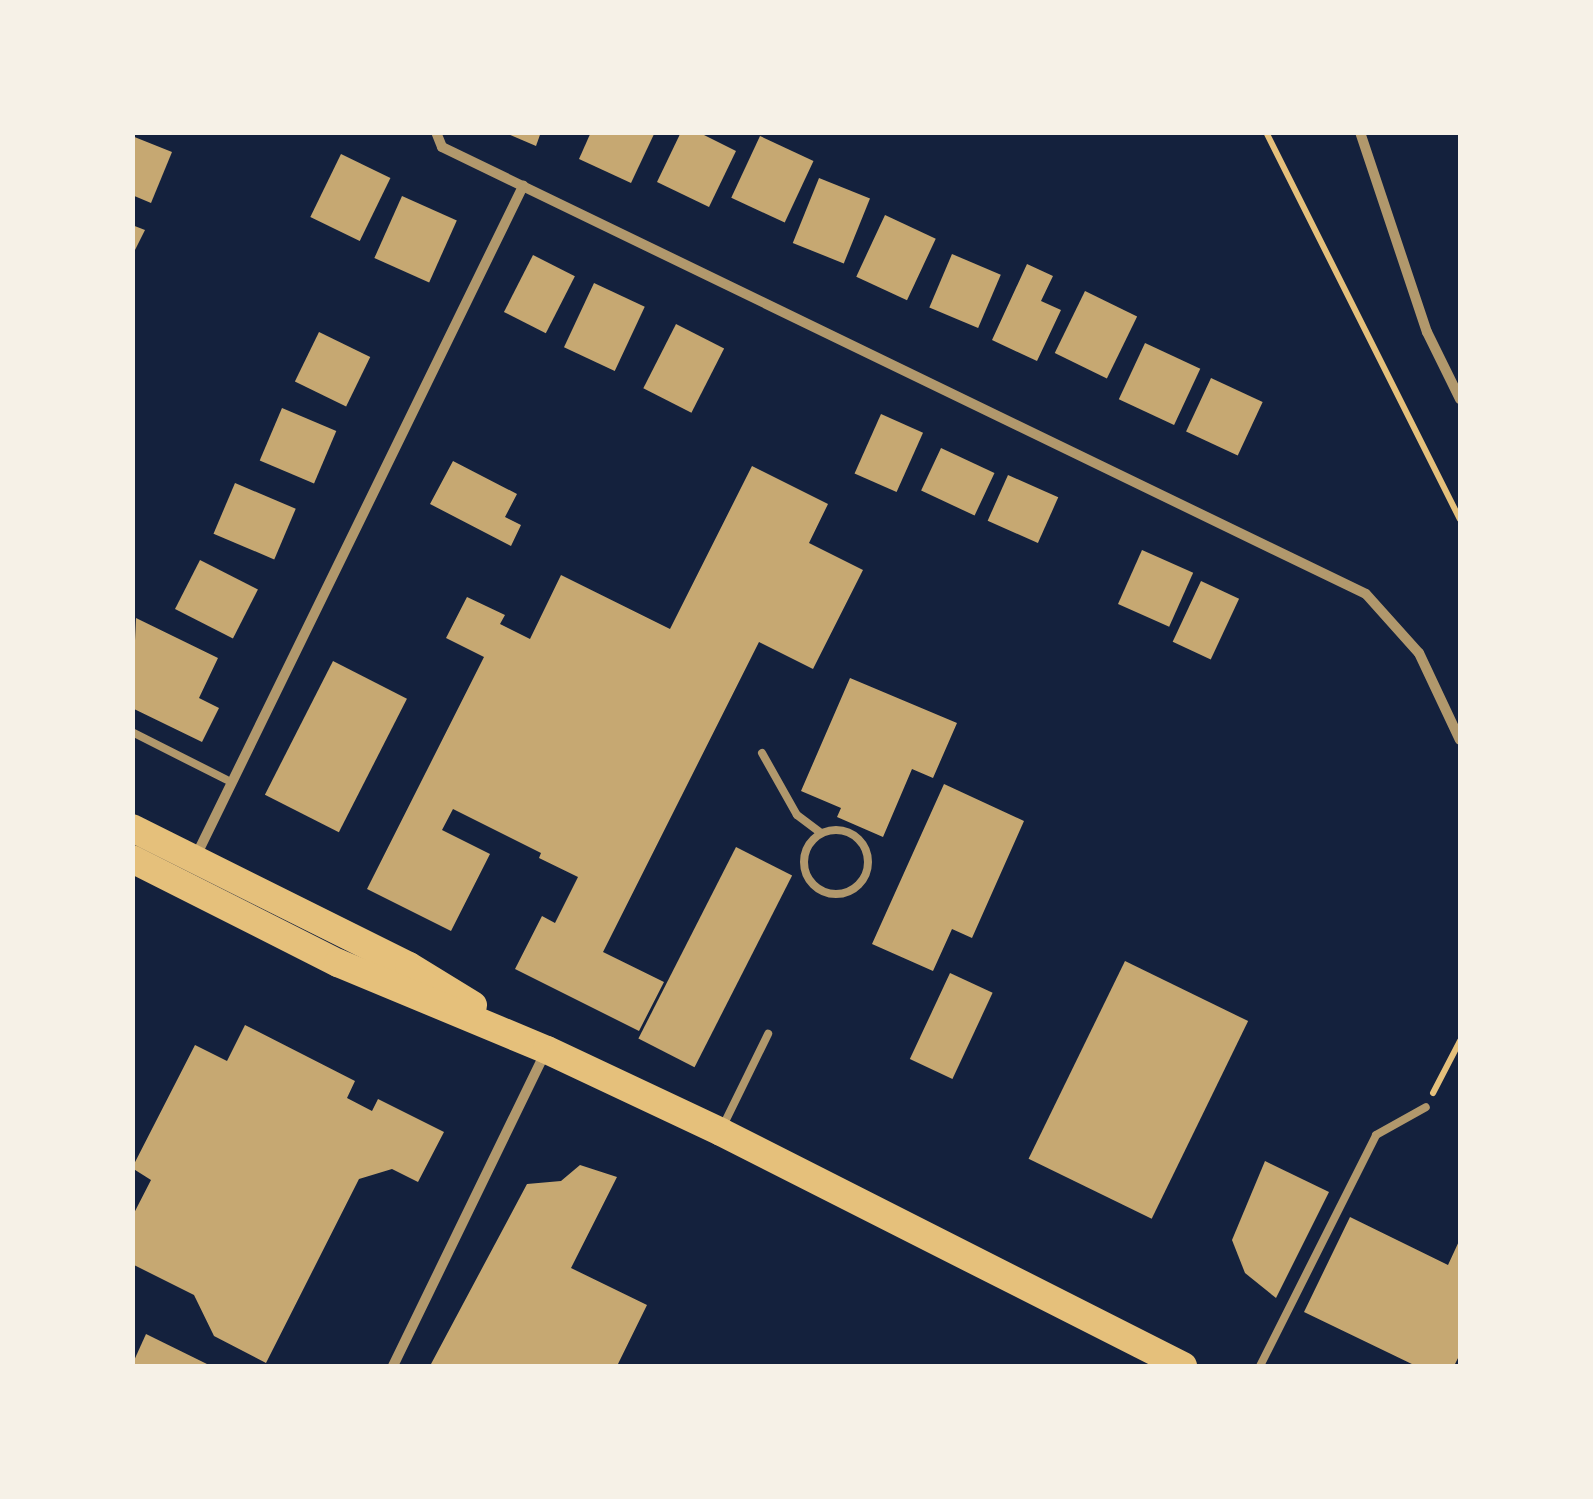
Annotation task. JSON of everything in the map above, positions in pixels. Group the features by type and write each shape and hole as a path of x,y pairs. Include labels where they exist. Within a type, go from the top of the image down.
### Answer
{"highway":[{"path":"132,828 196,856 410,966 547,1050"},
{"path":"132,859 338,964 547,1050 720,1132 1183,1366"}],"street":[{"path":"436,132 442,147 1366,594 1419,653 1460,740"},
{"path":"1360,132 1427,332 1460,400"},
{"path":"196,856 228,780 523,186"},
{"path":"398,1365 547,1050"}],"lane":[{"path":"132,732 228,780"},
{"path":"762,752 798,816 820,833 842,830 860,840 869,859 856,888 836,894 809,880 804,859 820,833"},
{"path":"720,1132 768,1034"},
{"path":"1260,1366 1376,1135 1426,1107"}],"path":[{"path":"1266,132 1460,519"},
{"path":"1426,1107 1460,1041"}],"building":[{"path":"503,132 541,132 536,146"},
{"path":"591,132 655,132 631,183 579,159"},
{"path":"681,132 698,132 736,151 709,207 657,182"},
{"path":"132,136 172,152 151,203 132,195"},
{"path":"760,136 813,161 785,223 731,198"},
{"path":"341,154 390,178 360,241 310,217"},
{"path":"819,178 870,199 844,264 793,243"},
{"path":"402,196 457,220 429,283 374,258"},
{"path":"885,215 936,239 907,300 856,277"},
{"path":"132,225 145,230 132,256"},
{"path":"952,254 1001,275 978,328 929,307"},
{"path":"533,255 575,276 546,333 504,312"},
{"path":"1027,264 1053,276 1041,301 1061,310 1037,361 992,340"},
{"path":"594,283 645,307 615,371 564,347"},
{"path":"1085,291 1137,316 1107,378 1055,353"},
{"path":"676,324 724,349 691,413 643,388"},
{"path":"319,332 370,357 346,406 295,381"},
{"path":"1145,343 1200,369 1174,425 1119,399"},
{"path":"1211,378 1263,402 1238,456 1186,431"},
{"path":"282,408 336,431 314,484 260,460"},
{"path":"881,414 923,433 897,492 855,473"},
{"path":"941,448 994,473 975,516 921,491"},
{"path":"453,461 517,494 505,517 521,525 511,546 430,504"},
{"path":"752,466 828,504 809,543 863,570 813,669 759,642 603,952 664,982 639,1031 515,969 542,916 555,923 578,877 539,858 541,853 453,809 442,830 490,854 451,931 367,889 484,657 446,638 467,597 505,615 500,624 530,639 561,575 670,629"},
{"path":"1008,475 1058,497 1038,543 988,521"},
{"path":"235,483 296,509 274,559 214,534"},
{"path":"1142,550 1193,573 1169,627 1118,604"},
{"path":"200,560 258,590 233,639 175,609"},
{"path":"1201,581 1239,599 1211,659 1173,642"},
{"path":"136,618 218,658 199,698 219,708 202,742 132,708"},
{"path":"333,661 407,699 339,832 265,795"},
{"path":"850,678 957,723 933,778 912,769 883,837 837,817 841,808 801,791"},
{"path":"944,784 1024,821 972,938 952,929 933,971 872,944"},
{"path":"736,847 792,876 695,1067 638,1039"},
{"path":"1125,961 1248,1021 1152,1219 1029,1159"},
{"path":"950,973 993,993 952,1079 910,1059"},
{"path":"245,1025 355,1081 347,1098 372,1111 378,1099 444,1132 418,1182 392,1169 359,1179 266,1363 214,1336 194,1295 132,1264 132,1217 151,1180 132,1168 195,1045 227,1061"},
{"path":"1265,1161 1329,1192 1276,1298 1245,1273 1232,1240"},
{"path":"580,1165 617,1177 571,1268 647,1305 617,1366 431,1364 527,1184 561,1181"},
{"path":"1350,1217 1448,1265 1460,1239 1460,1354 1454,1366 1416,1366 1304,1312"},
{"path":"146,1334 211,1366 132,1365"}]}
